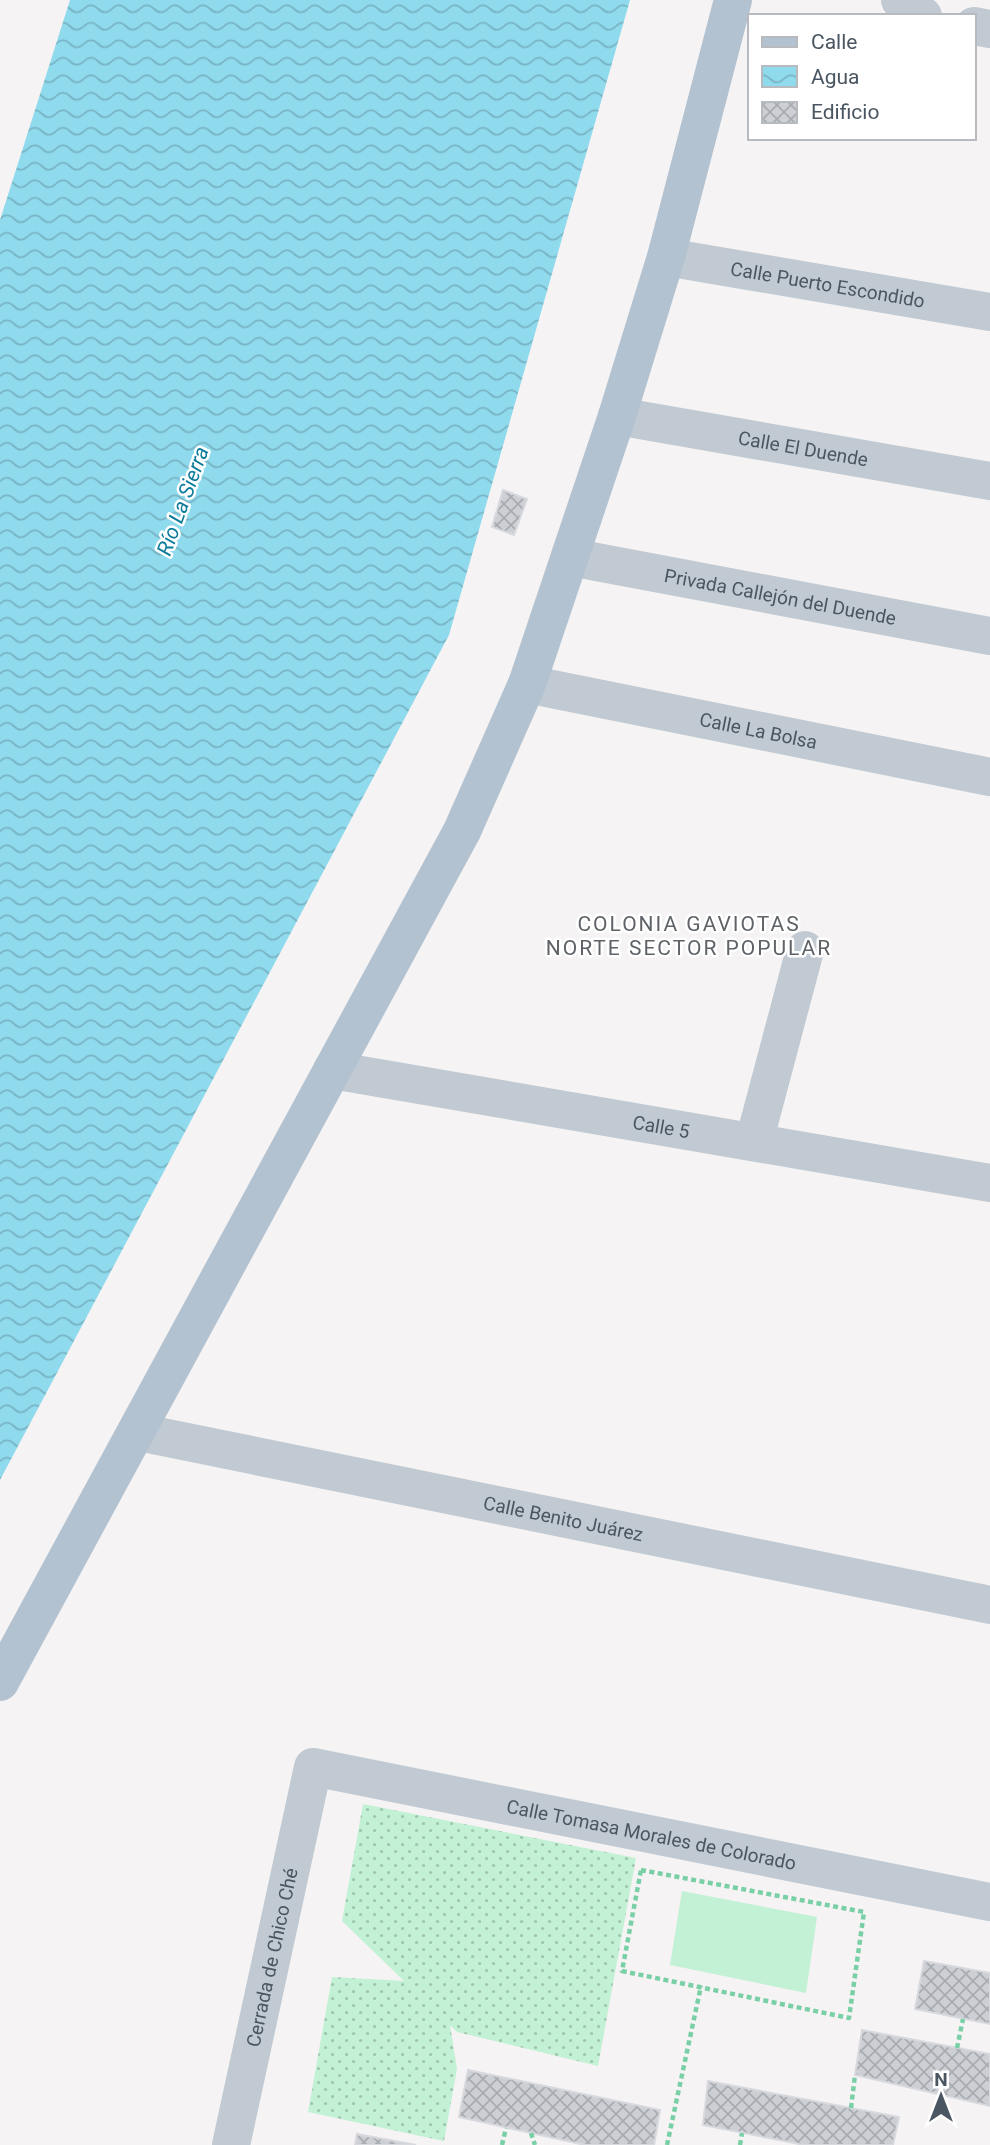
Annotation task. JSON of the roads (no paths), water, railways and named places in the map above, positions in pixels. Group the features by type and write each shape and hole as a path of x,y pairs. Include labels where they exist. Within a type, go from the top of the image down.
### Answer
{"main road":[{"path":"0,1682 462,831 527,684 617,416 666,257 733,0"}],"street":[{"path":"900,0 910,11 918,14"},
{"name":"Calle Puerto Escondido","path":"666,257 990,312"},
{"name":"Calle El Duende","path":"617,416 990,481"},
{"name":"Privada Callejón del Duende","path":"570,557 990,636"},
{"name":"Calle La Bolsa","path":"527,684 990,777"},
{"path":"754,1142 805,950"},
{"name":"Calle 5","path":"331,1070 990,1183"},
{"name":"Calle Benito Juárez","path":"138,1432 990,1605"},
{"name":"Calle Tomasa Morales de Colorado","path":"313,1767 990,1902"},
{"name":"Cerrada de Chico Ché","path":"231,2145 313,1767"}],"water":[{"name":"Río La Sierra","path":"70,0 630,0 449,635 0,1480 0,220"}],"district":[{"name":"COLONIA GAVIOTAS NORTE SECTOR POPULAR","path":"689,936"}]}
